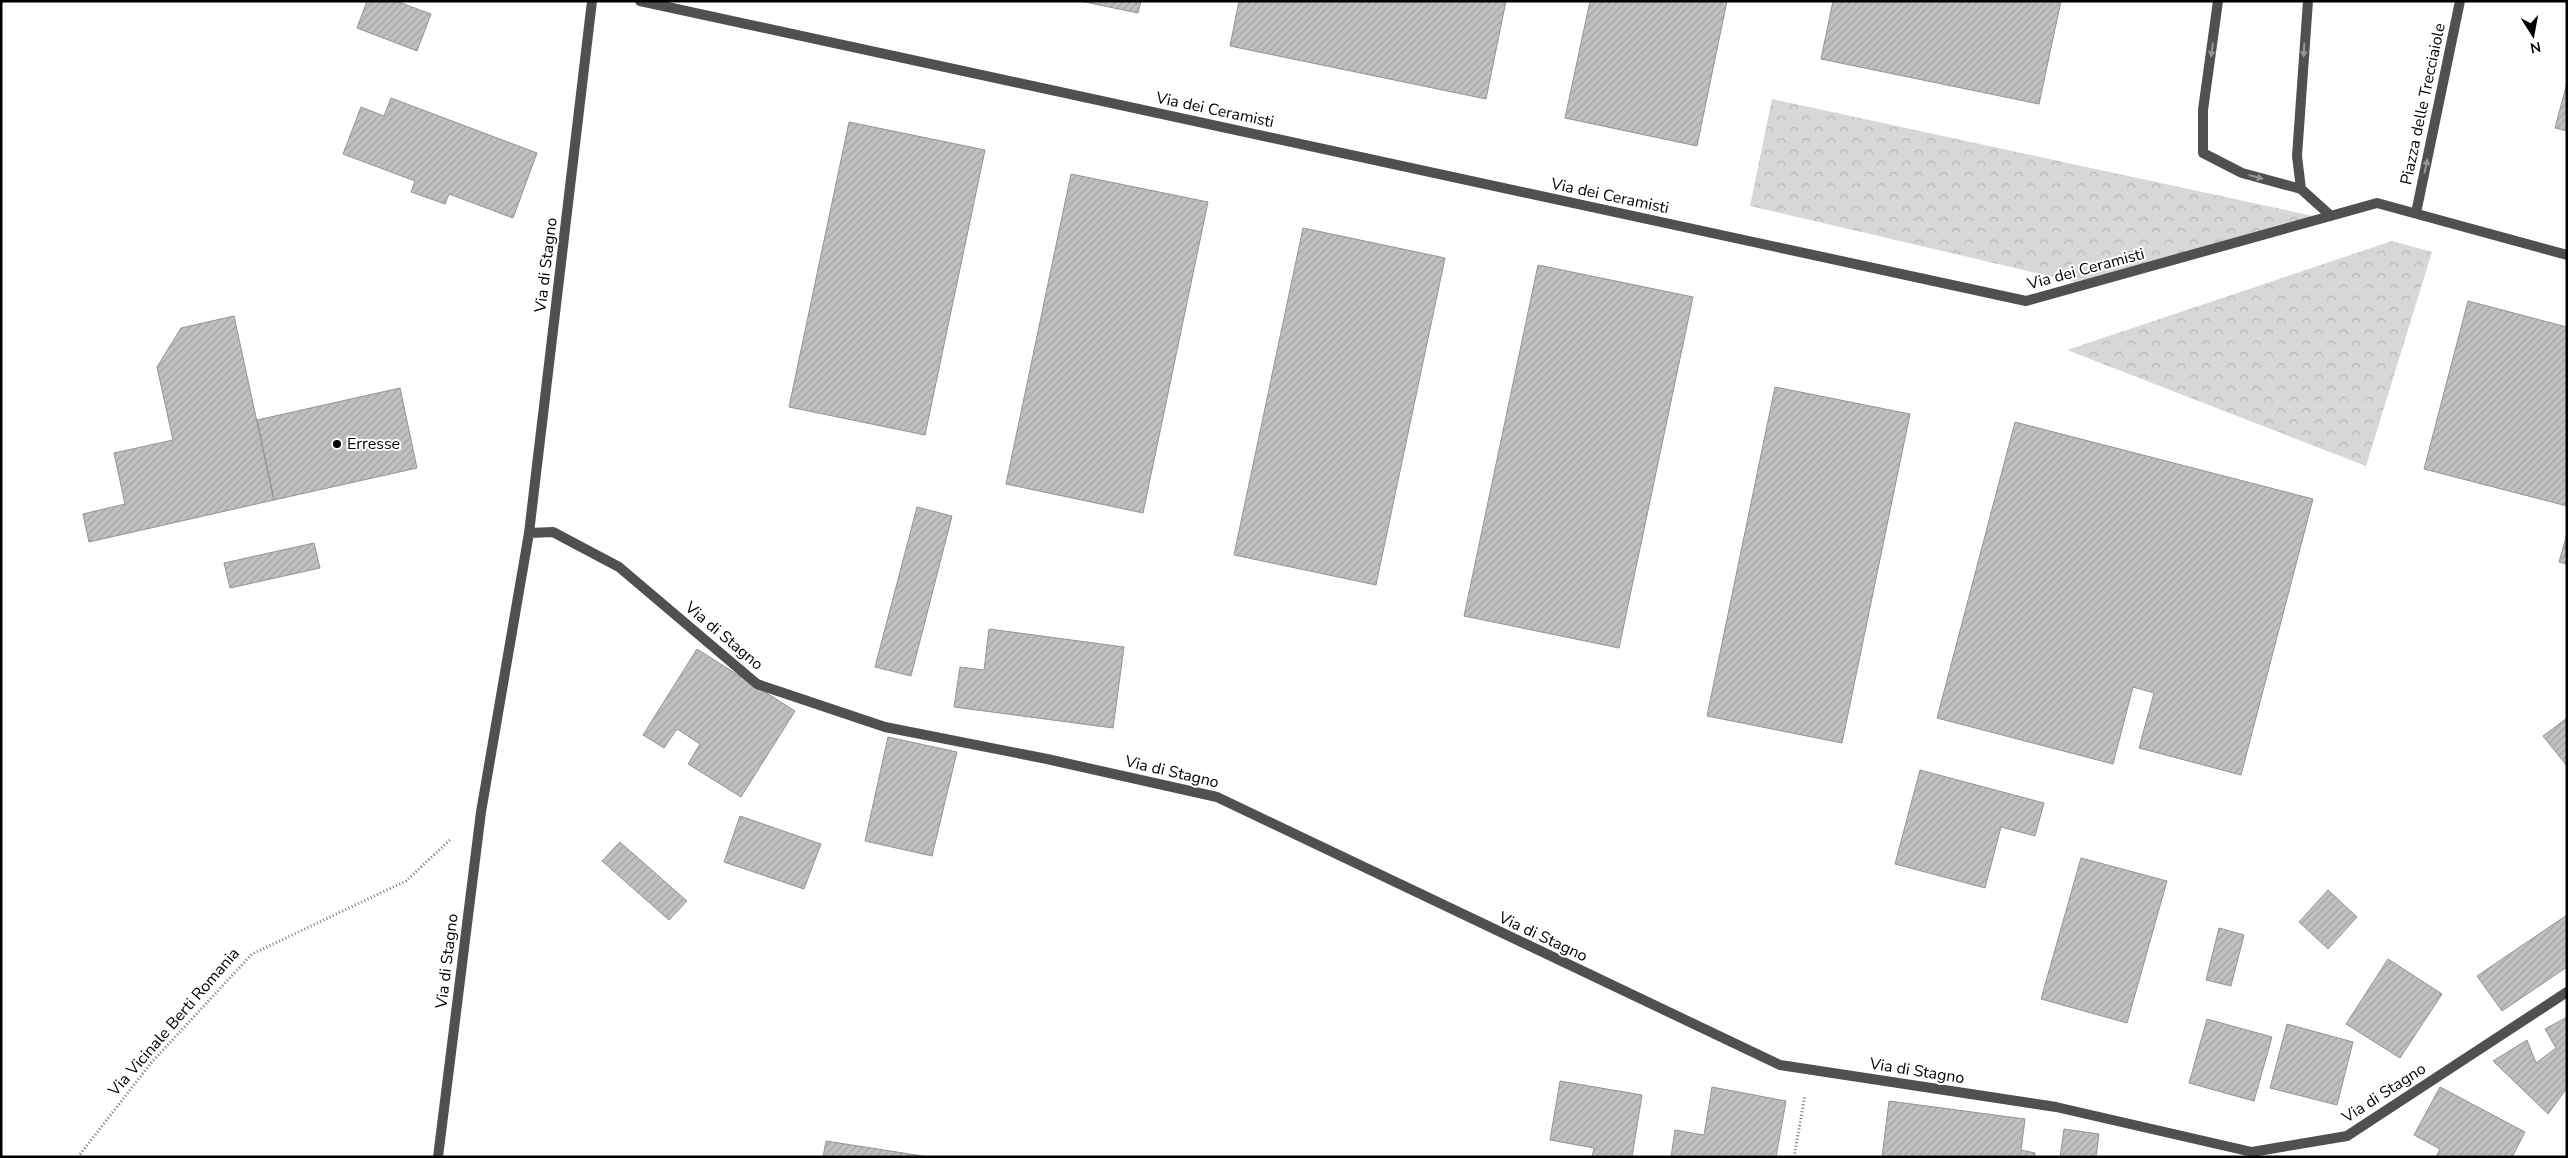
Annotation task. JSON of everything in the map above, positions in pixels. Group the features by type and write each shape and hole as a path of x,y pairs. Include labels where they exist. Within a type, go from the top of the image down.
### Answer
{"street":[{"name":"Via di Stagno","path":"438,1157 481,812 529,533 592,1"},
{"name":"Via dei Ceramisti","path":"640,1 2026,302 2377,203 2567,255"},
{"path":"2218,1 2203,110 2203,152 2242,173 2301,189 2330,216"},
{"path":"2301,189 2297,156 2308,1"},
{"name":"Piazza delle Trecciaiole","path":"2416,213 2460,1"},
{"name":"Via di Stagno","path":"529,533 553,532 619,567 756,684 885,727 1047,758 1216,797 1780,1065 2056,1107 2252,1152 2347,1136 2567,992"}],"path":[{"name":"Via Vicinale Berti Romania","path":"78,1157 151,1063 252,954 406,880 481,812"},
{"path":"1794,1157 1810,1070"}],"green space":[{"path":"1772,99 2313,216 2075,282 1750,206"},
{"path":"2392,241 2432,252 2366,466 2067,350"}],"building":[{"path":"367,1 396,1 431,14 417,51 357,28"},
{"path":"1080,1 1141,1 1138,13"},
{"path":"1239,1 1506,1 1486,99 1230,46"},
{"path":"1590,1 1727,1 1697,146 1565,118"},
{"path":"1833,1 2061,1 2039,104 1821,59"},
{"path":"2567,83 2567,131 2555,128"},
{"path":"391,98 537,153 513,218 449,194 445,204 411,192 415,181 343,154 361,107 384,116"},
{"path":"849,122 985,150 925,435 789,407"},
{"path":"1071,174 1208,202 1143,513 1006,484"},
{"path":"1303,228 1445,258 1376,585 1234,555"},
{"path":"1538,265 1693,297 1619,648 1464,616"},
{"path":"2468,301 2567,327 2567,506 2424,469"},
{"path":"234,316 274,500 89,542 83,514 125,504 114,453 173,440 157,367 181,328"},
{"path":"1775,387 1910,414 1842,743 1707,716"},
{"name":"Erresse","path":"400,388 417,468 274,500 257,420"},
{"path":"2015,422 2313,499 2241,775 2139,748 2154,693 2133,687 2113,764 1937,718"},
{"path":"917,507 952,516 911,676 875,667"},
{"path":"2567,534 2567,564 2559,562"},
{"path":"314,543 320,568 230,588 224,563"},
{"path":"989,629 1124,647 1113,728 954,707 960,667 984,670"},
{"path":"697,649 795,711 741,797 688,764 700,744 677,729 664,748 643,735"},
{"path":"2567,718 2567,766 2543,736"},
{"path":"888,737 957,752 932,856 865,841"},
{"path":"1920,770 2044,803 2035,836 2001,827 1985,888 1895,864"},
{"path":"740,816 821,844 804,889 724,862"},
{"path":"620,842 687,901 669,920 602,861"},
{"path":"2081,858 2167,881 2127,1023 2041,999"},
{"path":"2328,890 2357,917 2328,949 2299,922"},
{"path":"2567,915 2567,967 2502,1011 2477,976"},
{"path":"2219,928 2244,935 2231,986 2206,980"},
{"path":"2388,959 2442,994 2400,1058 2346,1024"},
{"path":"2567,1017 2567,1088 2548,1114 2493,1061 2527,1040 2536,1063 2556,1048 2545,1029"},
{"path":"2207,1019 2272,1037 2254,1101 2189,1083"},
{"path":"2287,1024 2353,1042 2337,1105 2270,1088"},
{"path":"1560,1081 1642,1095 1632,1157 1592,1157 1594,1148 1550,1140"},
{"path":"1712,1087 1786,1101 1776,1157 1671,1157 1675,1130 1704,1135"},
{"path":"2440,1087 2525,1132 2512,1157 2436,1157 2440,1149 2414,1135"},
{"path":"1889,1101 2025,1119 2021,1150 2035,1153 2035,1157 1882,1157"},
{"path":"2064,1129 2099,1134 2096,1157 2060,1157"},
{"path":"826,1141 929,1157 823,1157"}],"place":[{"name":"Erresse","path":"337,444"}]}
